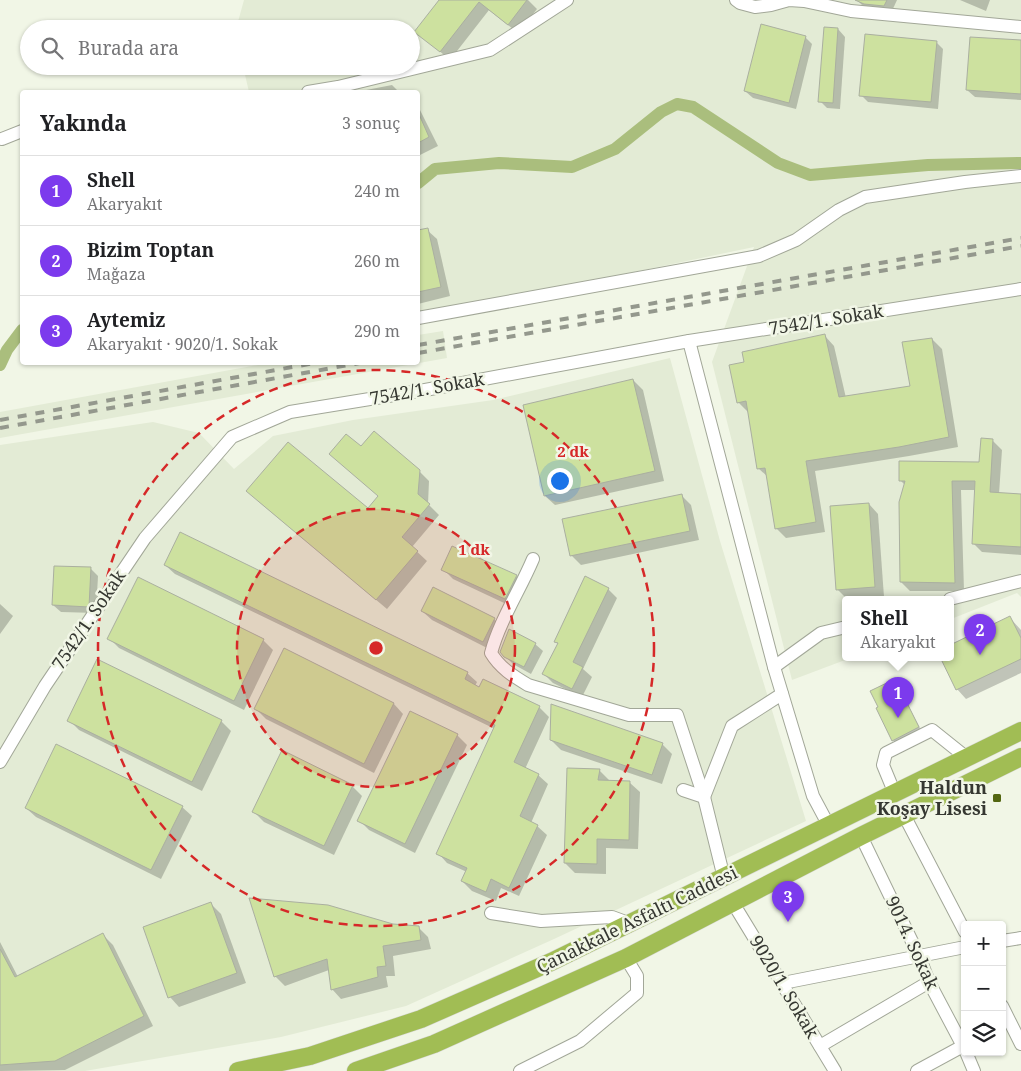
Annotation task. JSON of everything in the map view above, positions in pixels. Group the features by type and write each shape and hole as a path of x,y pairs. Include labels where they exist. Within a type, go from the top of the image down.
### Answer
{"highway":[{"name":"Çanakkale Asfaltı Caddesi","path":"238,1071 310,1056 421,1020 551,962 630,924 1021,731"},
{"name":"Çanakkale Asfaltı Caddesi","path":"356,1071 434,1044 626,958 904,814 1021,757"}],"street":[{"path":"420,67 490,50 567,0"},
{"path":"736,0 755,7 789,0 804,1 851,11 1021,28"},
{"path":"320,90 387,75"},
{"path":"2,139 20,131"},
{"path":"420,318 759,256 796,240 839,210 865,197 965,182 1021,176"},
{"name":"7542/1. Sokak","path":"0,762 45,686 145,538 232,437 290,412 425,390 690,341 1021,289"},
{"path":"690,341 774,667 813,796 829,826"},
{"path":"533,559 495,641 492,653 496,662 528,685 629,715 677,715 704,797 724,878"},
{"path":"954,598 1021,580"},
{"path":"774,667 821,633 842,627"},
{"path":"704,797 732,726 782,694"},
{"path":"895,794 883,765 886,752 932,730 967,758"},
{"path":"684,790 704,797"},
{"path":"904,814 961,924"},
{"name":"9014. Sokak","path":"861,836 919,956 929,982 961,1043"},
{"name":"9020/1. Sokak","path":"733,903 835,1071"},
{"path":"491,913 541,921 612,917 630,924"},
{"path":"1006,940 1021,938"},
{"path":"783,983 961,948"},
{"path":"520,1071 580,1041 637,993 636,976 626,958"},
{"path":"820,1046 929,982"},
{"path":"1004,1011 1021,1044"},
{"path":"917,1071 961,1050"},
{"name":"9014. Sokak","path":"967,1056 974,1071"}],"shaded area":[{"path":"244,0 1021,0 1021,597 1017,593 954,618 954,596 842,596 842,661 792,680 712,362 754,247 420,317 420,90 249,90 245,75 420,75 420,20 238,20"},
{"path":"443,331 447,358 420,363 420,335"},
{"path":"670,358 720,541 806,821 406,1006 281,1037 85,1071 0,1071 0,445 153,422 199,433 234,469 273,436 353,420 493,400"},
{"path":"258,365 408,365 0,438 0,412"}],"building":[{"path":"439,0 527,0 508,25 479,2 440,52 420,37 420,24"},
{"path":"855,0 887,0 884,6 864,4"},
{"path":"761,24 806,36 789,103 744,91"},
{"path":"824,27 838,28 833,103 818,102"},
{"path":"865,34 937,41 931,102 859,96"},
{"path":"970,37 1021,40 1021,94 966,90"},
{"path":"420,117 429,137 420,142"},
{"path":"428,228 441,287 420,292 420,230"},
{"path":"825,334 839,397 910,386 902,342 932,338 949,437 899,447 806,461 816,522 775,529 765,468 757,469 746,401 737,403 729,365 744,362 742,352"},
{"path":"633,379 655,471 544,496 523,405"},
{"path":"374,431 420,470 418,494 430,504 402,537 418,551 376,600 246,491 288,442 368,508 378,496 329,454 346,434 361,446"},
{"path":"981,438 993,439 990,492 1021,494 1021,547 972,544 975,481 952,481 955,583 900,582 899,502 905,481 899,481 899,461 979,462"},
{"path":"682,494 690,531 570,556 562,519"},
{"path":"869,503 875,587 836,590 830,506"},
{"path":"180,532 468,672 465,679 479,687 483,679 540,706 514,762 539,774 520,816 538,825 509,888 491,879 486,892 461,881 467,868 436,854 495,725 164,565"},
{"path":"452,546 517,575 505,599 441,570"},
{"path":"54,566 91,567 89,607 52,605"},
{"path":"585,576 609,588 573,662 583,667 572,689 542,674 558,643 554,642"},
{"path":"138,577 264,639 234,701 107,639"},
{"path":"433,587 495,618 483,642 421,611"},
{"path":"1010,616 1021,638 1021,659 956,690 942,661 954,661 954,643"},
{"path":"509,629 536,643 524,667 504,657 500,652"},
{"path":"284,648 394,703 364,764 254,709"},
{"path":"97,659 222,720 192,782 67,721"},
{"path":"895,679 919,727 892,741 870,691"},
{"path":"551,704 663,743 652,775 550,740"},
{"path":"410,711 458,734 405,844 357,821"},
{"path":"56,744 183,806 151,870 25,808"},
{"path":"282,750 353,785 324,846 252,812"},
{"path":"567,768 600,769 598,780 630,781 629,840 597,839 597,864 564,863"},
{"path":"249,898 328,905 393,924 419,926 421,940 383,946 386,966 377,967 378,977 331,990 327,959 274,977"},
{"path":"211,902 237,973 168,998 143,927"},
{"path":"103,933 144,1016 55,1061 0,1065 0,949 15,977"}],"waterway":[{"path":"420,181 435,169 499,163 572,167 615,149 661,112 677,104 693,107 778,163 810,175 928,165 1021,163"},
{"path":"0,365 7,350 20,333"}],"railway":[{"path":"420,345 1021,238"},
{"path":"420,353 1021,246"},
{"path":"0,420 303,365"},
{"path":"0,428 348,365"}],"place":[{"name":"Bizim Toptan","path":"980,655"},
{"name":"Shell","path":"898,718"},
{"name":"Haldun Koşay Lisesi","path":"997,798"},
{"name":"Aytemiz","path":"788,922"}]}
